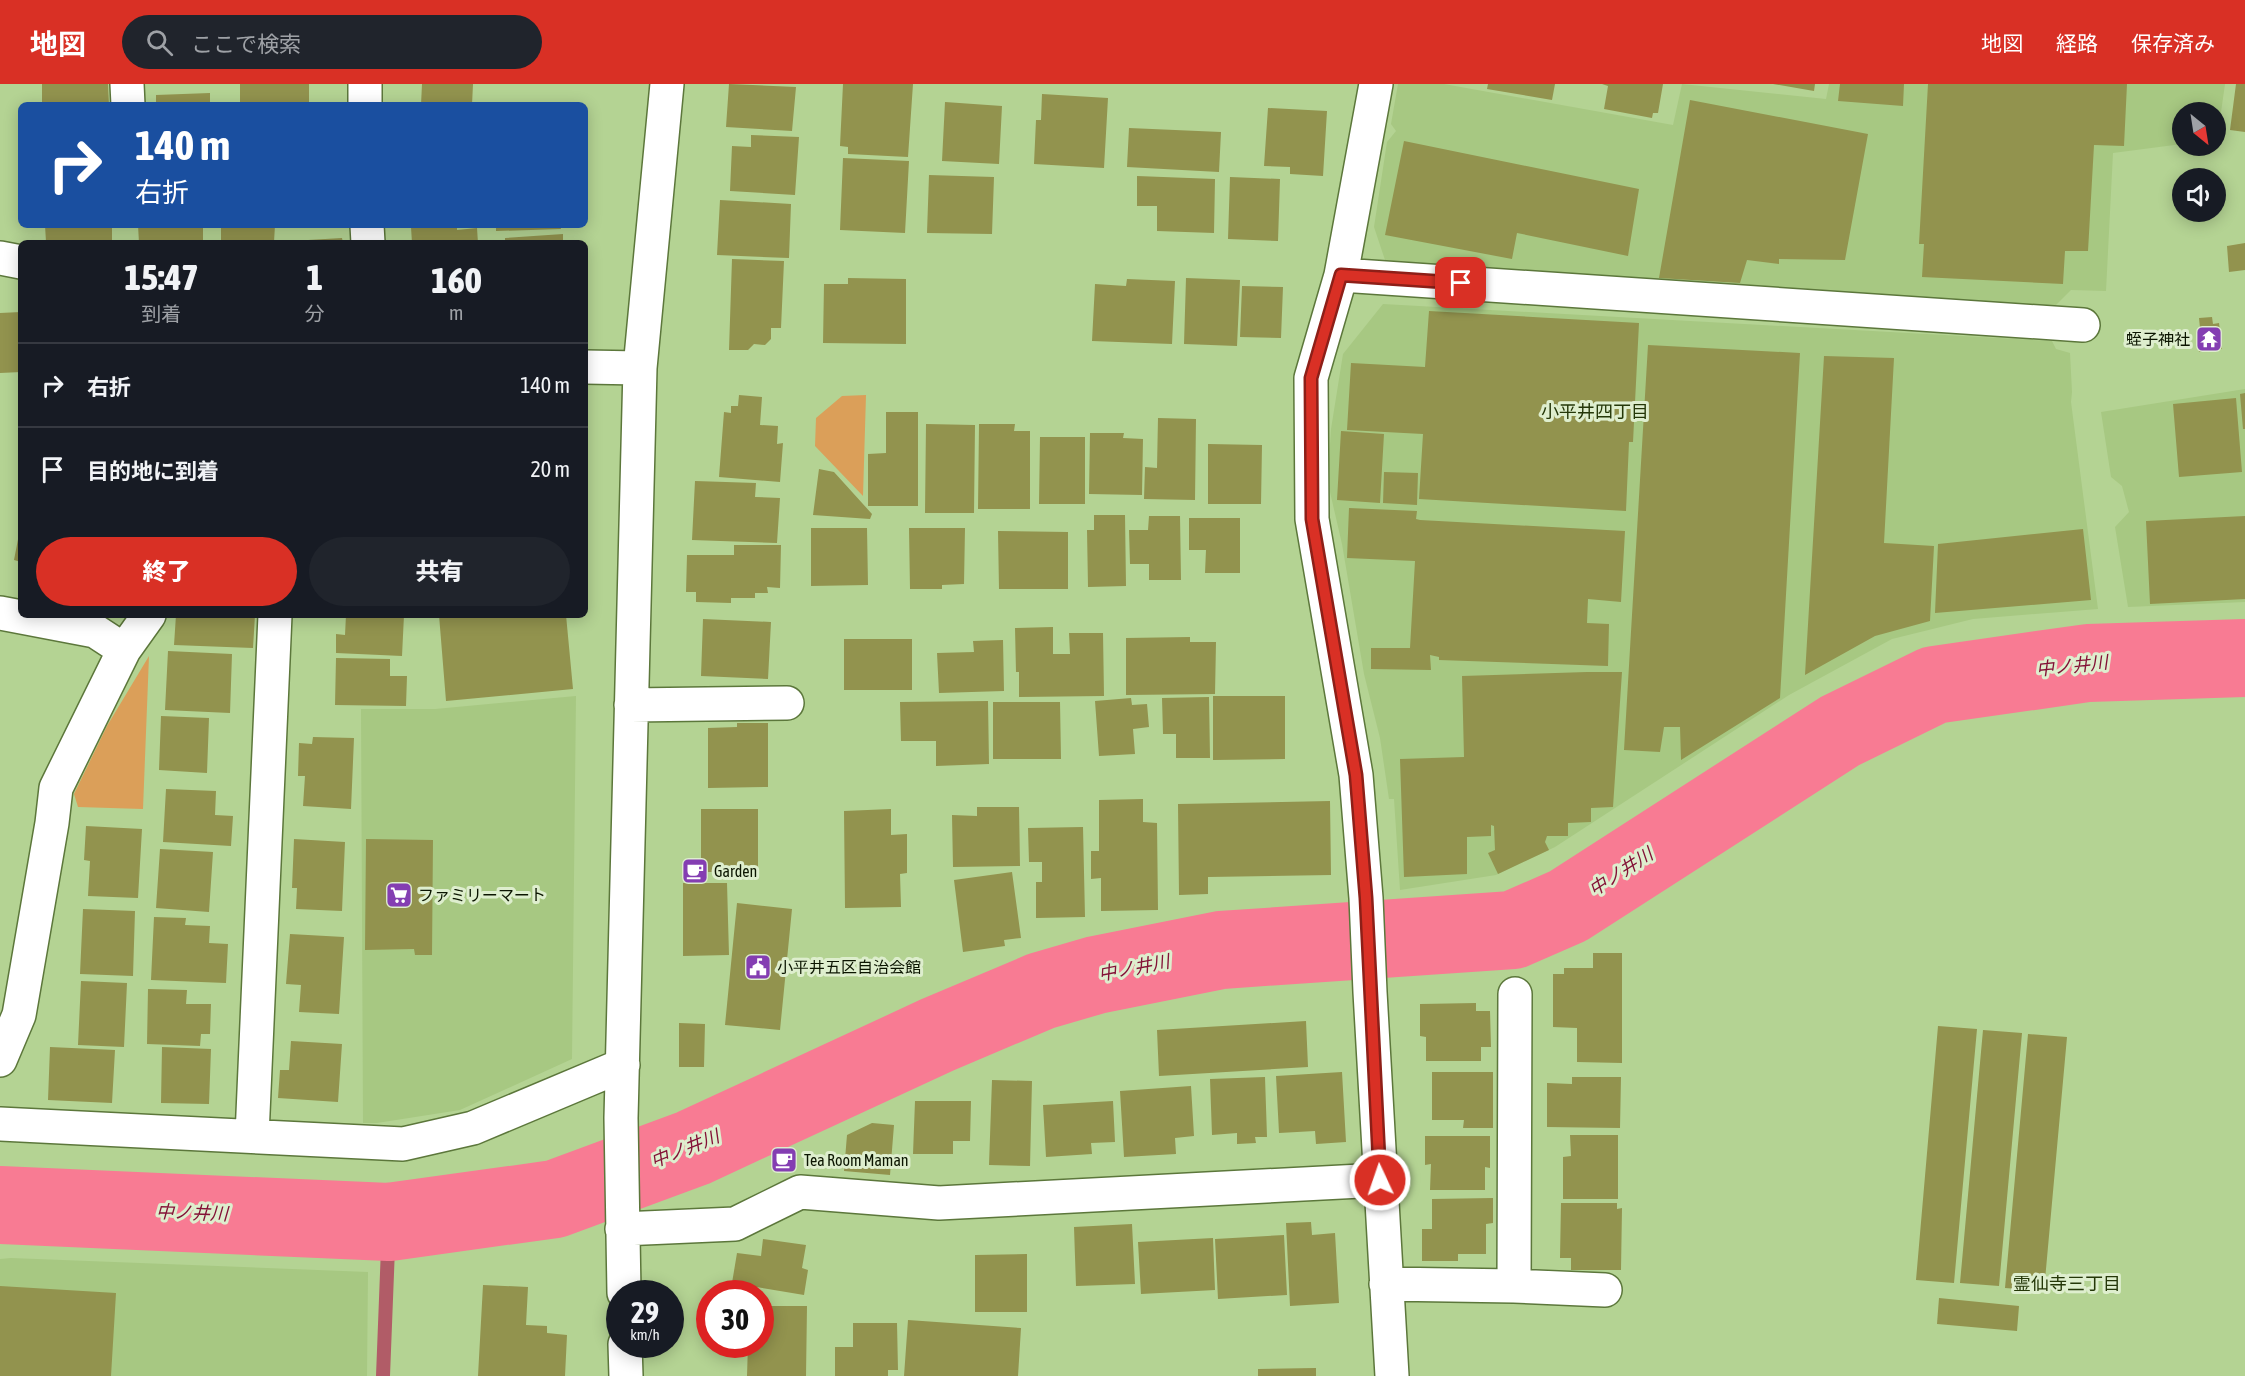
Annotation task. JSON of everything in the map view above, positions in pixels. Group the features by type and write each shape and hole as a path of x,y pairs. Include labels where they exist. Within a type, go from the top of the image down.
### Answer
{"street":[{"path":"127,84 128,102"},
{"path":"364,102 365,84"},
{"path":"624,1280 621,1118 640,368 667,84"},
{"path":"1376,84 1341,275 1311,378 1312,519 1356,775 1366,898 1392,1376"},
{"path":"0,258 18,261"},
{"path":"1341,275 2083,325"},
{"path":"588,367 640,368"},
{"path":"0,613 18,616"},
{"path":"26,618 95,631 124,651"},
{"path":"0,1060 19,1015 52,824 56,788 124,651 147,618"},
{"path":"252,1136 275,618"},
{"path":"631,705 787,703"},
{"path":"1514,1286 1515,994"},
{"path":"0,1124 403,1144 473,1128 623,1065"},
{"path":"622,1224 735,1224 800,1192 939,1203 1380,1180"},
{"path":"1386,1284 1605,1290"},
{"path":"625,1358 626,1376"}],"shaded area":[{"path":"1398,84 1444,84 1673,125 1682,84 1826,99 1829,84 2225,84 2222,102 2172,102 2172,145 2113,153 2106,291 2071,290 2055,306 1388,269 1374,227 1387,142 1396,131 1391,124"},
{"path":"1383,304 2052,341 2056,349 2070,353 2071,402 2098,609 1973,619 1892,639 1789,695 1555,847 1496,875 1400,890 1394,799 1389,799 1380,738 1364,674 1342,544 1330,492 1329,461 1331,429 1343,354"},
{"path":"2245,389 2245,602 2128,607 2115,527 2129,512 2122,486 2111,477 2101,412"},
{"path":"866,395 863,496 815,446 816,418 842,396"},
{"path":"149,656 143,809 78,807 74,794 107,726"},
{"path":"576,696 572,1059 460,1110 377,1123 363,1123 361,709 435,709"},
{"path":"0,1259 368,1272 367,1376 0,1376"}],"building":[{"path":"42,84 108,84 109,102 42,102"},
{"path":"240,84 309,84 309,102 240,102"},
{"path":"422,84 473,84 472,102 421,102"},
{"path":"729,84 796,87 792,131 726,127"},
{"path":"843,84 913,84 908,157 848,154 848,147 840,146"},
{"path":"1488,84 1555,84 1552,100 1487,89"},
{"path":"1602,84 1663,84 1658,113 1653,113 1652,118 1604,109 1608,86"},
{"path":"1773,84 1815,84 1814,91"},
{"path":"1840,84 1904,84 1903,106 1838,101"},
{"path":"1928,84 2127,84 2124,146 2094,145 2088,251 2065,251 2063,284 1922,277 1924,244 1919,244"},
{"path":"2236,84 2245,84 2245,132 2230,130"},
{"path":"210,93 210,102 156,102 156,95"},
{"path":"1042,94 1108,98 1104,168 1034,164 1036,120 1041,120"},
{"path":"1690,100 1868,134 1845,260 1779,259 1779,264 1747,260 1740,283 1659,278"},
{"path":"945,102 1002,106 999,164 942,161"},
{"path":"1268,108 1327,111 1323,176 1290,174 1290,167 1264,166"},
{"path":"1129,128 1221,132 1219,172 1127,167"},
{"path":"751,135 799,137 795,195 730,191 732,146 751,147"},
{"path":"1404,141 1639,189 1628,256 1517,233 1512,259 1385,235"},
{"path":"843,158 909,161 905,233 840,230"},
{"path":"929,175 994,177 992,234 927,233"},
{"path":"1137,176 1215,179 1214,233 1157,231 1157,206 1137,206"},
{"path":"1230,177 1280,179 1278,241 1228,239"},
{"path":"720,200 791,204 789,258 717,255"},
{"path":"45,228 112,228 112,240 46,240"},
{"path":"138,228 203,228 203,240 139,240"},
{"path":"221,228 275,228 274,240 221,240"},
{"path":"411,228 457,228 457,230 477,228 478,240 412,240"},
{"path":"496,228 561,229 496,231"},
{"path":"563,234 563,240 505,240 505,238"},
{"path":"342,238 342,240 308,240"},
{"path":"2245,243 2245,270 2229,272 2227,246"},
{"path":"732,259 784,261 781,328 771,328 771,339 765,345 754,344 748,350 729,350"},
{"path":"848,278 906,279 906,344 823,343 824,284 848,284"},
{"path":"1186,278 1240,280 1237,346 1184,344"},
{"path":"1127,279 1175,281 1172,344 1092,341 1095,284 1126,286"},
{"path":"1242,286 1283,287 1281,338 1240,337"},
{"path":"1429,311 1639,323 1633,442 1629,442 1626,511 1419,499 1423,434 1347,430 1351,363 1425,367"},
{"path":"18,312 18,372 0,373 0,313"},
{"name":"蛭子神社","path":"2212,317 2213,324 2219,323 2222,349 2199,352 2197,329 2200,328 2199,318"},
{"path":"1648,345 1800,353 1780,698 1681,760 1680,727 1664,727 1660,752 1624,750"},
{"path":"1824,356 1894,358 1884,543 1934,546 1930,621 1875,636 1805,675"},
{"path":"2245,393 2245,429 2243,429 2240,394"},
{"path":"739,395 762,397 760,425 778,426 777,444 783,443 780,482 719,477 724,412 731,413 731,406 738,406"},
{"path":"2236,398 2242,472 2179,477 2173,404"},
{"path":"886,412 918,412 918,506 868,506 868,454 886,453"},
{"path":"1158,418 1196,419 1195,500 1144,499 1145,467 1157,468"},
{"path":"926,424 975,425 974,513 925,513"},
{"path":"979,424 1015,424 1014,431 1030,431 1030,509 978,509"},
{"path":"1341,431 1384,434 1380,503 1337,500"},
{"path":"1090,433 1124,433 1123,438 1143,439 1142,495 1089,494"},
{"path":"1040,437 1085,437 1085,504 1039,504"},
{"path":"1208,444 1262,445 1261,504 1208,504"},
{"path":"819,469 834,472 872,514 870,519 813,515"},
{"path":"1384,472 1418,473 1417,505 1383,503"},
{"path":"695,481 756,483 755,497 780,498 777,543 692,540"},
{"path":"1349,508 1417,511 1416,519 1420,520 1625,531 1621,602 1588,599 1587,623 1609,624 1608,666 1439,660 1439,657 1430,655 1431,670 1371,669 1371,648 1410,648 1415,561 1347,558"},
{"path":"1094,515 1125,515 1126,586 1088,587 1087,530 1094,530"},
{"path":"1149,516 1180,516 1181,580 1149,580 1149,564 1130,564 1129,530 1148,530"},
{"path":"2245,516 2245,599 2150,604 2146,521"},
{"path":"1189,518 1240,518 1240,573 1205,573 1206,550 1189,550"},
{"path":"811,528 867,528 868,585 811,586"},
{"path":"909,528 965,528 964,584 942,585 942,589 910,589"},
{"path":"2083,529 2091,600 1935,613 1938,544"},
{"path":"998,531 1068,532 1068,589 999,589"},
{"path":"18,539 18,561 14,560"},
{"path":"734,545 781,545 780,588 767,587 768,593 755,593 755,598 731,598 731,603 696,602 696,592 686,592 687,555 734,555"},
{"path":"176,618 255,618 253,648 174,645"},
{"path":"346,618 404,618 402,656 336,653 336,634 345,635"},
{"path":"439,618 566,618 573,689 446,701"},
{"path":"703,619 771,622 768,679 701,676"},
{"path":"1053,627 1053,654 1070,654 1069,633 1103,633 1104,696 1019,697 1015,628"},
{"path":"1190,637 1190,642 1216,642 1215,694 1126,695 1126,638"},
{"path":"844,639 912,639 912,690 844,690"},
{"path":"1003,640 1004,691 939,693 937,653 974,652 973,641"},
{"path":"168,651 232,654 230,713 165,710"},
{"path":"336,658 390,659 390,676 407,676 406,706 335,705"},
{"path":"1622,672 1613,807 1591,808 1591,822 1568,823 1568,836 1547,836 1545,842 1549,850 1498,874 1488,853 1495,850 1494,826 1491,825 1491,836 1467,837 1467,874 1404,877 1400,759 1464,757 1462,676"},
{"path":"1213,696 1285,696 1285,759 1213,760"},
{"path":"1209,697 1210,758 1176,758 1176,734 1163,734 1162,698"},
{"path":"1131,698 1132,705 1147,704 1149,727 1133,729 1135,754 1099,756 1095,701"},
{"path":"988,701 989,764 936,766 936,741 901,741 900,702"},
{"path":"993,702 1060,702 1061,759 993,759"},
{"path":"161,716 209,718 207,773 159,770"},
{"path":"737,723 768,723 768,787 708,788 708,728 737,727"},
{"path":"313,737 354,738 351,809 303,806 305,776 298,776 299,743 312,744"},
{"path":"166,789 216,791 215,815 233,816 231,846 163,842"},
{"path":"1143,799 1143,822 1157,823 1158,910 1101,911 1101,878 1091,879 1091,851 1099,851 1099,800"},
{"path":"1330,801 1331,875 1208,877 1208,894 1179,895 1178,804"},
{"path":"977,807 1019,807 1020,866 953,867 952,815 977,816"},
{"path":"701,809 758,809 758,872 701,872"},
{"path":"891,809 891,835 907,834 907,873 900,874 901,907 845,908 844,811"},
{"path":"86,826 142,829 138,898 88,896 90,861 84,860"},
{"path":"1083,827 1085,917 1036,918 1036,882 1042,882 1042,862 1029,862 1028,828"},
{"path":"294,839 345,842 342,911 296,909 297,888 292,888"},
{"name":"ファミリーマート","path":"366,839 433,840 432,955 415,955 414,949 365,950"},
{"path":"160,849 213,852 209,912 156,908"},
{"path":"1012,872 1021,938 1004,940 1005,946 963,952 954,880"},
{"path":"683,883 727,883 729,955 683,956"},
{"name":"小平井五区自治会館","path":"737,903 792,909 780,1030 725,1025"},
{"path":"83,909 135,911 133,976 80,974"},
{"path":"154,917 186,918 185,925 210,926 209,943 228,944 226,983 151,980"},
{"path":"290,934 344,937 339,1014 299,1012 301,985 286,984"},
{"path":"1593,953 1622,953 1622,1063 1577,1062 1577,1028 1553,1027 1553,974 1564,974 1564,968 1593,968"},
{"path":"81,981 127,983 124,1047 78,1045"},
{"path":"148,989 187,990 186,1004 211,1004 210,1034 201,1034 200,1046 147,1044"},
{"path":"1476,1003 1476,1011 1490,1011 1491,1047 1481,1047 1481,1061 1426,1061 1426,1037 1420,1036 1420,1004"},
{"path":"1306,1021 1308,1067 1159,1076 1157,1030"},
{"path":"679,1023 705,1024 704,1067 679,1067"},
{"path":"1938,1026 1977,1029 1954,1283 1916,1280"},
{"path":"1983,1030 2022,1033 1999,1286 1960,1283"},
{"path":"2028,1034 2067,1037 2044,1291 2005,1288"},
{"path":"291,1041 342,1044 338,1102 278,1098 280,1070 289,1070"},
{"path":"50,1047 115,1050 112,1103 48,1100"},
{"path":"162,1047 211,1049 209,1104 161,1103"},
{"path":"1342,1072 1346,1142 1316,1144 1315,1131 1279,1133 1276,1076"},
{"path":"1432,1072 1493,1072 1493,1128 1463,1128 1464,1120 1432,1120"},
{"path":"1265,1077 1267,1137 1255,1137 1256,1143 1237,1144 1237,1133 1212,1135 1210,1079"},
{"path":"1572,1077 1621,1077 1620,1128 1547,1127 1547,1083 1572,1084"},
{"path":"992,1080 1032,1081 1030,1166 989,1165"},
{"path":"1191,1086 1194,1136 1175,1138 1176,1154 1124,1157 1120,1091"},
{"path":"915,1101 971,1101 970,1141 953,1141 953,1154 913,1154"},
{"path":"1113,1101 1115,1142 1091,1143 1092,1154 1046,1157 1043,1105"},
{"path":"872,1123 894,1125 890,1175 844,1171 847,1135"},
{"path":"1570,1135 1618,1135 1618,1199 1563,1199 1563,1157 1571,1156"},
{"path":"1425,1136 1490,1136 1490,1168 1485,1167 1485,1190 1430,1190 1431,1164 1425,1165"},
{"path":"1493,1198 1493,1223 1486,1224 1486,1254 1458,1254 1458,1261 1422,1261 1422,1229 1432,1229 1432,1199"},
{"path":"1561,1203 1617,1203 1617,1209 1622,1208 1621,1270 1571,1270 1571,1258 1560,1258"},
{"path":"1311,1222 1312,1235 1335,1233 1339,1303 1290,1306 1286,1223"},
{"path":"1132,1224 1135,1284 1076,1286 1074,1227"},
{"path":"1284,1235 1287,1295 1218,1299 1215,1239"},
{"path":"1213,1238 1215,1290 1141,1294 1138,1242"},
{"path":"763,1239 806,1245 802,1268 808,1270 804,1295 774,1290 774,1280 732,1280 737,1253 761,1256"},
{"path":"1027,1254 1027,1312 975,1312 975,1255"},
{"path":"483,1285 528,1287 526,1325 547,1326 547,1333 567,1335 565,1376 478,1376"},
{"path":"0,1286 116,1293 111,1376 0,1376"},
{"path":"1939,1298 2019,1306 2017,1331 1937,1324"},
{"path":"774,1306 807,1306 806,1376 747,1376 748,1358 774,1358"},
{"path":"908,1320 1021,1328 1018,1376 904,1376"},
{"path":"853,1323 897,1323 898,1370 888,1370 888,1376 835,1376 835,1347 853,1347"},
{"path":"1316,1368 1316,1376 1258,1376 1258,1369"}],"waterway":[{"name":"中ノ井川","path":"0,1205 389,1222 555,1199 693,1148 937,1035 1041,991 1096,975 1221,950 1513,930 1568,906 1840,731 1934,685 2088,663 2245,658"},
{"path":"383,1376 389,1222"}],"place":[{"name":"蛭子神社","path":"2209,339"},
{"name":"Garden","path":"695,871"},
{"name":"ファミリーマート","path":"399,895"},
{"name":"小平井五区自治会館","path":"758,967"},
{"name":"Tea Room Maman","path":"784,1160"}],"district":[{"name":"小平井四丁目","path":"1595,412"},
{"name":"霊仙寺三丁目","path":"2067,1284"}],"route":[{"path":"1380,1180 1366,898 1356,775 1312,519 1311,378 1341,275 1461,283"}]}
